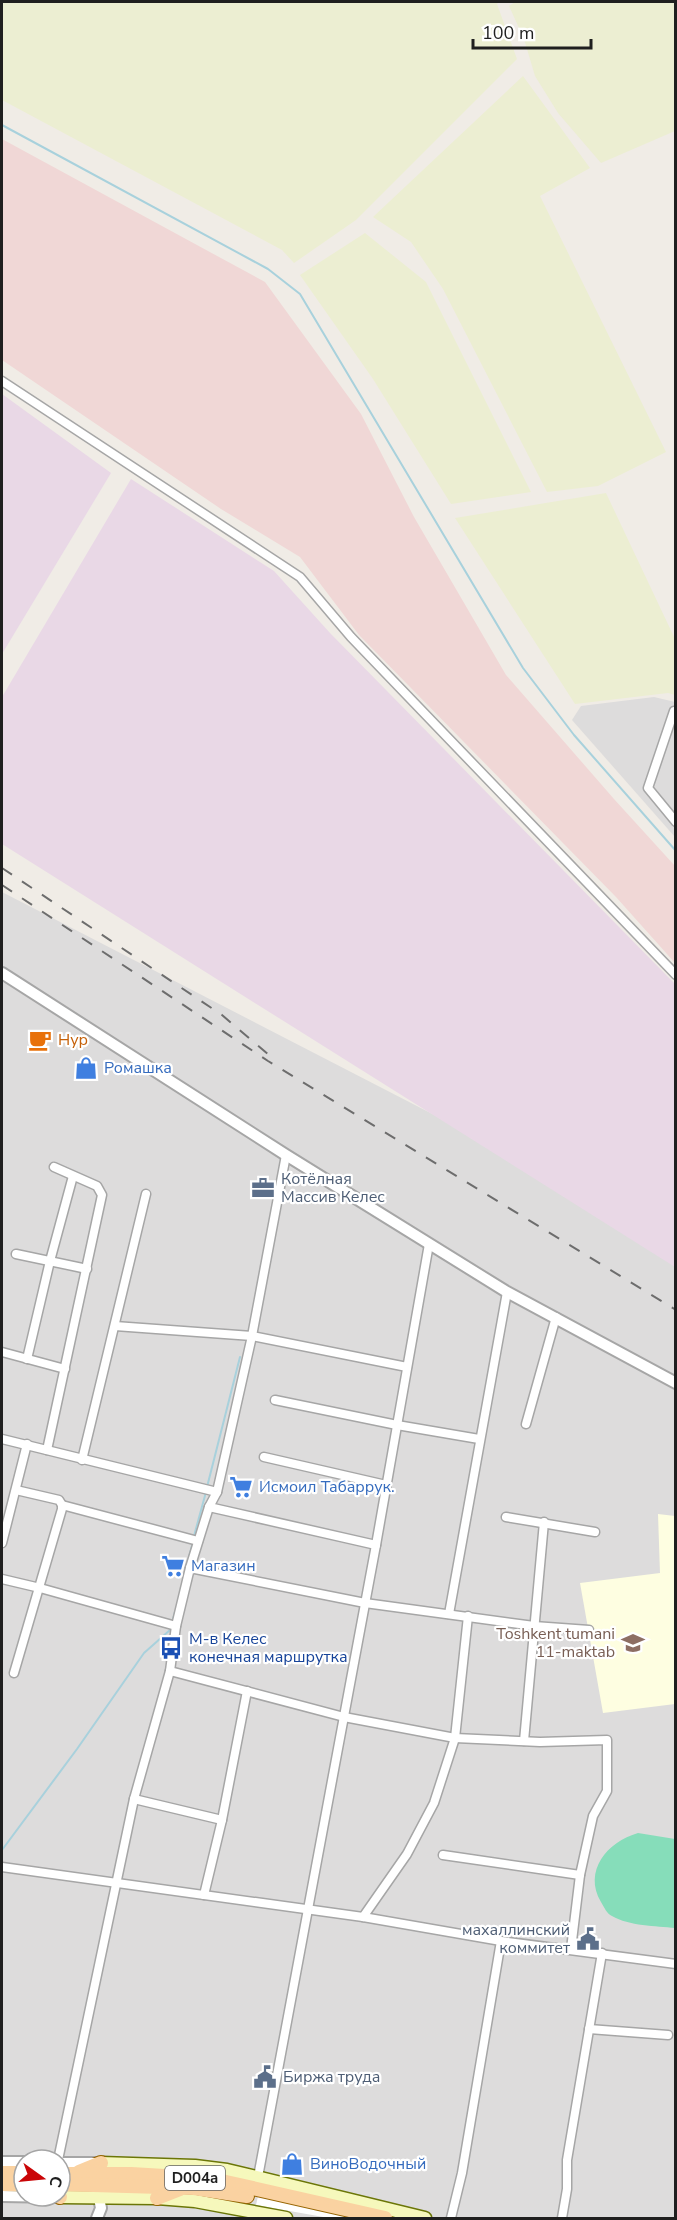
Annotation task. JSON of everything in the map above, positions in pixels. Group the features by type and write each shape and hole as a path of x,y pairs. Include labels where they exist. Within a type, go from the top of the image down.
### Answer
{"main road":[{"path":"72,2172 101,2163 195,2166 258,2188 425,2218"},
{"name":"D004a","path":"72,2174 198,2178 258,2188 385,2218"},
{"name":"D004a","path":"72,2191 127,2185 258,2188 358,2218"},
{"path":"157,2198 185,2188"},
{"path":"72,2194 99,2198 157,2198 195,2201 286,2218"}],"street":[{"path":"2,381 300,577 351,637 675,975"},
{"path":"674,711 648,788 675,822"},
{"path":"2,973 286,1155 507,1292 675,1383"},
{"path":"62,2148 134,1799 170,1671 176,1626 190,1568 208,1507 217,1492 252,1336 286,1155"},
{"path":"47,1450 102,1195 97,1186 54,1167"},
{"path":"27,1359 73,1176"},
{"path":"82,1460 147,1194"},
{"path":"258,2188 429,1244"},
{"path":"16,1254 87,1269"},
{"path":"449,1614 507,1292"},
{"path":"526,1424 556,1317"},
{"path":"115,1326 252,1336 407,1367"},
{"path":"2,1352 65,1369"},
{"path":"275,1400 479,1439"},
{"path":"2,1439 217,1492"},
{"path":"2,1543 27,1444"},
{"path":"264,1457 386,1485"},
{"path":"16,1490 58,1500 62,1505 198,1541"},
{"path":"14,1673 62,1505"},
{"path":"208,1507 376,1545"},
{"path":"506,1517 595,1532"},
{"path":"524,1741 544,1522"},
{"path":"190,1568 365,1603 534,1626 589,1630"},
{"path":"2,1579 176,1626"},
{"path":"363,1917 407,1854 434,1803 455,1738 468,1616"},
{"path":"170,1671 344,1717 455,1738 524,1741 607,1740 607,1791 593,1816 580,1875 572,1949"},
{"path":"204,1895 222,1820 247,1691"},
{"path":"134,1799 222,1820"},
{"path":"443,1855 580,1875"},
{"path":"2,1867 308,1909 501,1941 675,1964"},
{"path":"451,2218 462,2173 501,1941"},
{"path":"562,2218 567,2189 567,2160 602,1953"},
{"path":"589,2029 668,2035"},
{"path":"72,2162 101,2163"},
{"path":"97,2218 100,2208 99,2198"}],"shaded area":[{"path":"2,2 499,2 497,4 517,59 356,220 294,263 282,250 2,100"},
{"path":"515,2 675,2 675,131 601,163 558,113 535,76 524,39 509,6"},
{"path":"523,76 590,168 540,196 666,452 598,486 547,492 443,289 411,242 373,217"},
{"path":"2,139 265,282 361,414 414,517 506,675 675,866 675,963 616,897 359,635 300,557 221,509 2,360"},
{"path":"365,233 426,282 531,492 451,504 373,379 300,275"},
{"path":"2,394 111,473 2,654"},
{"path":"131,479 274,571 330,633 675,984 675,1267 2,844 2,697"},
{"path":"606,493 675,639 675,695 668,693 575,704 455,518"},
{"path":"654,697 675,702 675,837 572,720 581,706"},
{"path":"2,892 675,1239 675,2218 2,2218"},
{"name":"Toshkent tumani 11-maktab","path":"658,1514 675,1516 675,1704 603,1713 580,1583 660,1573"}],"green space":[{"path":"638,1833 675,1839 675,1928 626,1922 610,1915 596,1891 595,1879 601,1859 617,1843"}],"pier":[{"path":"261,2183 407,2218 329,2218 256,2205"}],"waterway":[{"path":"2,125 268,269 300,294 523,668 574,735 676,851"},
{"path":"207,1487 240,1357"},
{"path":"194,1536 206,1492"},
{"path":"189,1557 193,1542"},
{"path":"2,1850 144,1653 170,1630 175,1612"}],"railway":[{"path":"2,868 222,1015 269,1055"},
{"path":"2,885 268,1061 676,1310"}],"place":[{"name":"Нур","path":"40,1040"},
{"name":"Ромашка","path":"86,1068"},
{"name":"Котёлная Массив Келес","path":"263,1188"},
{"name":"Исмоил Табаррук.","path":"241,1487"},
{"name":"Магазин","path":"173,1566"},
{"name":"Toshkent tumani 11-maktab","path":"633,1643"},
{"name":"М-в Келес конечная маршрутка","path":"171,1648"},
{"name":"махаллинский коммитет","path":"588,1939"},
{"name":"Биржа труда","path":"265,2077"},
{"name":"ВиноВодочный","path":"292,2164"}]}
